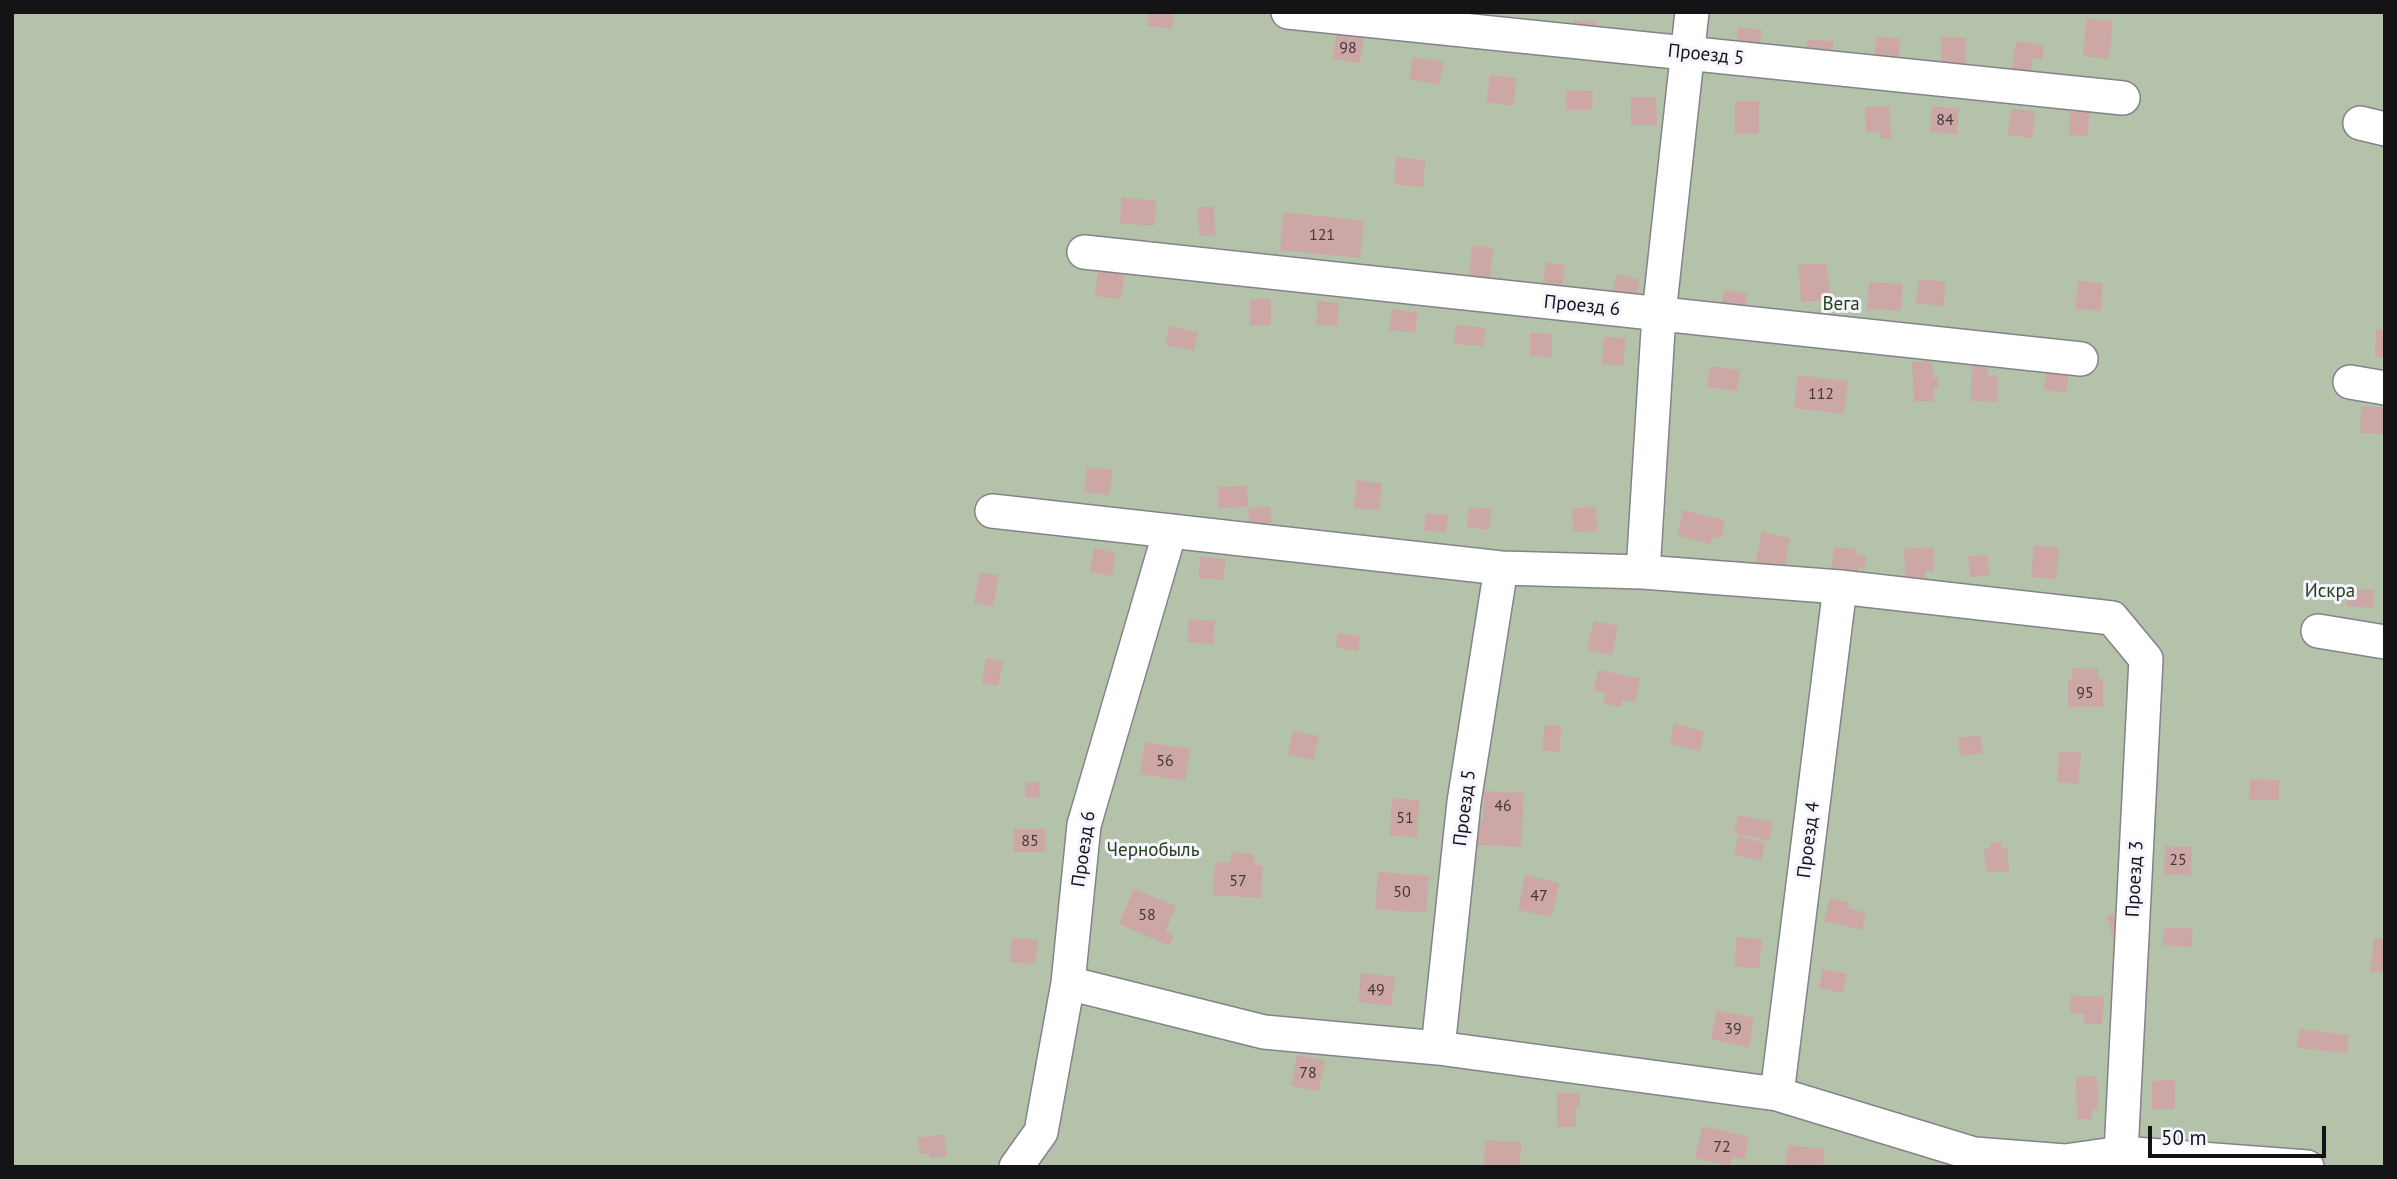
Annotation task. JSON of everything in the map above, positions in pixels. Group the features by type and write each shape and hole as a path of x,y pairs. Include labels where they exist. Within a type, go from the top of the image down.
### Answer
{"street":[{"name":"Проезд 5","path":"1288,12 2123,98"},
{"path":"1643,572 1659,314 1692,12"},
{"name":"Проезд 6","path":"1084,252 2081,359"},
{"path":"2350,382 2385,388"},
{"path":"992,511 1501,568 1643,572 1840,587"},
{"name":"Проезд 6","path":"1016,1167 1041,1132 1068,983 1084,825 1170,531"},
{"name":"Проезд 5","path":"1438,1048 1464,802 1501,568"},
{"name":"Проезд 3","path":"1840,587 2112,618 2146,659 2121,1153"},
{"name":"Проезд 4","path":"1777,1094 1840,587"},
{"path":"2318,631 2385,642"},
{"path":"1068,983 1264,1032 1438,1048 1777,1094 1974,1154 2064,1161 2121,1153 2307,1167"}],"green space":[{"path":"12,12 2385,12 2385,1167 12,1167"}],"building":[{"path":"1149,12 1174,12 1172,29 1147,26"},
{"path":"2087,18 2113,21 2109,59 2083,56"},
{"path":"1574,20 1597,21 1595,44 1573,43"},
{"path":"1738,27 1762,30 1759,51 1735,49"},
{"path":"1336,33 1364,37 1360,63 1333,59"},
{"path":"1877,36 1901,39 1897,67 1873,64"},
{"path":"1942,37 1966,38 1965,64 1941,64"},
{"path":"1807,40 1833,41 1832,60 1806,59"},
{"path":"2016,41 2044,46 2042,60 2033,58 2031,72 2012,69"},
{"path":"1413,57 1444,62 1439,85 1409,79"},
{"path":"1490,75 1517,78 1513,106 1486,102"},
{"path":"1566,90 1593,91 1592,110 1566,110"},
{"path":"1631,97 1656,97 1657,125 1631,125"},
{"path":"1735,101 1759,101 1759,134 1735,134"},
{"path":"1889,106 1891,139 1881,139 1880,131 1866,132 1865,107"},
{"path":"1932,106 1959,109 1957,134 1930,132"},
{"path":"2011,109 2035,111 2032,138 2008,135"},
{"path":"2070,112 2089,112 2088,136 2069,135"},
{"path":"1396,157 1425,160 1423,187 1394,184"},
{"path":"1122,197 1157,201 1154,226 1120,223"},
{"path":"1198,207 1214,207 1215,235 1199,236"},
{"path":"1284,212 1364,221 1360,258 1280,250"},
{"path":"1472,246 1493,248 1490,279 1469,277"},
{"path":"1546,262 1565,265 1562,289 1542,286"},
{"path":"1827,263 1830,300 1801,302 1798,265"},
{"path":"1098,269 1124,272 1121,299 1095,296"},
{"path":"1617,274 1640,280 1635,299 1612,294"},
{"path":"1919,279 1946,282 1943,306 1916,303"},
{"path":"2078,281 2103,283 2101,311 2075,309"},
{"path":"1869,282 1903,284 1901,311 1867,309"},
{"path":"1724,290 1747,294 1743,318 1720,314"},
{"path":"1250,299 1271,299 1271,325 1250,326"},
{"path":"1318,301 1339,303 1337,326 1316,325"},
{"path":"1392,309 1418,313 1415,333 1389,330"},
{"path":"1456,325 1485,328 1484,346 1454,344"},
{"path":"1169,326 1198,332 1194,351 1165,345"},
{"path":"2376,329 2385,330 2385,357 2375,357"},
{"path":"1530,333 1552,334 1552,357 1530,356"},
{"path":"1604,337 1626,338 1623,366 1602,364"},
{"path":"1972,359 1988,359 1988,375 1998,376 1997,402 1971,401"},
{"path":"1932,361 1933,378 1938,377 1934,401 1914,402 1912,362"},
{"path":"2048,362 2070,365 2066,393 2044,390"},
{"path":"1710,366 1740,370 1737,391 1707,387"},
{"path":"1798,375 1848,381 1844,414 1794,408"},
{"path":"2361,406 2385,407 2385,434 2360,433"},
{"path":"1087,467 1113,470 1109,495 1084,492"},
{"path":"1357,480 1382,483 1379,510 1354,508"},
{"path":"1247,486 1248,507 1218,508 1218,487"},
{"path":"1270,506 1272,523 1250,526 1248,509"},
{"path":"1469,507 1491,509 1489,530 1467,527"},
{"path":"1596,507 1597,531 1573,532 1572,508"},
{"path":"1683,510 1725,520 1721,538 1713,536 1710,544 1677,535"},
{"path":"1426,513 1448,515 1446,533 1424,530"},
{"path":"1762,532 1790,538 1785,567 1756,562"},
{"path":"2034,545 2059,548 2056,579 2031,577"},
{"path":"1834,547 1857,549 1857,555 1866,556 1865,569 1858,568 1856,578 1831,575"},
{"path":"1933,547 1934,571 1925,571 1926,586 1906,587 1904,549"},
{"path":"1094,548 1116,553 1112,576 1090,572"},
{"path":"1987,555 1989,576 1970,577 1968,556"},
{"path":"1200,557 1225,559 1224,580 1199,578"},
{"path":"980,572 999,575 993,607 974,603"},
{"path":"2347,588 2374,590 2373,608 2346,606"},
{"path":"1189,619 1215,621 1213,644 1187,642"},
{"path":"1594,621 1618,626 1612,655 1587,650"},
{"path":"1338,633 1360,636 1358,651 1336,648"},
{"path":"986,658 1003,661 998,686 982,683"},
{"path":"2072,668 2098,669 2098,679 2103,679 2103,707 2068,707 2068,679 2072,679"},
{"path":"1598,670 1640,678 1635,702 1622,700 1621,707 1603,703 1605,693 1594,690"},
{"path":"1674,724 1704,731 1700,751 1670,744"},
{"path":"1545,725 1562,726 1559,752 1542,750"},
{"path":"1293,731 1319,736 1314,760 1288,755"},
{"path":"1980,735 1983,753 1960,756 1958,738"},
{"path":"1145,742 1190,749 1185,781 1140,774"},
{"path":"2059,751 2081,753 2078,784 2057,782"},
{"path":"2250,779 2279,780 2279,800 2249,800"},
{"path":"1039,782 1040,797 1026,798 1025,783"},
{"path":"1484,791 1524,793 1521,847 1477,845 1478,820 1483,820"},
{"path":"1392,798 1419,800 1417,837 1390,836"},
{"path":"1738,815 1773,822 1769,841 1734,833"},
{"path":"1014,829 1045,829 1045,852 1014,852"},
{"path":"1738,836 1765,843 1761,861 1734,855"},
{"path":"2001,841 2002,849 2007,848 2009,871 1987,873 1984,849 1990,848 1990,843"},
{"path":"2165,846 2192,847 2191,876 2164,874"},
{"path":"1231,852 1253,854 1255,864 1263,866 1261,898 1213,895 1215,862 1230,863"},
{"path":"1378,872 1429,876 1426,913 1375,909"},
{"path":"1525,875 1559,883 1552,917 1518,910"},
{"path":"1134,889 1176,906 1165,932 1174,936 1170,946 1119,924"},
{"path":"1830,898 1849,902 1848,908 1866,913 1862,930 1824,921"},
{"path":"2123,913 2127,934 2112,937 2107,916"},
{"path":"2164,927 2193,929 2191,947 2163,945"},
{"path":"1737,937 1762,939 1759,969 1734,966"},
{"path":"1012,938 1038,940 1035,964 1010,962"},
{"path":"2374,938 2385,939 2385,973 2370,972"},
{"path":"1823,969 1847,974 1843,993 1819,988"},
{"path":"1361,973 1395,977 1391,1006 1358,1002"},
{"path":"2071,995 2104,997 2102,1025 2084,1023 2085,1014 2070,1013"},
{"path":"1717,1010 1754,1018 1749,1047 1711,1039"},
{"path":"2299,1029 2349,1035 2347,1053 2297,1048"},
{"path":"1297,1055 1325,1060 1319,1091 1291,1086"},
{"path":"2097,1076 2098,1110 2092,1110 2092,1119 2077,1119 2076,1077"},
{"path":"2175,1080 2175,1109 2152,1109 2152,1081"},
{"path":"1557,1093 1580,1093 1580,1106 1576,1106 1576,1127 1557,1127"},
{"path":"1702,1126 1749,1137 1744,1160 1732,1157 1730,1166 1695,1158"},
{"path":"944,1134 947,1156 930,1158 929,1153 920,1154 917,1138"},
{"path":"1485,1140 1521,1142 1520,1167 1484,1167"},
{"path":"1788,1145 1825,1149 1823,1167 1785,1167"}],"park label":[{"name":"Вега","path":"1841,305"},
{"name":"Искра","path":"2330,592"},
{"name":"Чернобыль","path":"1153,851"}]}
